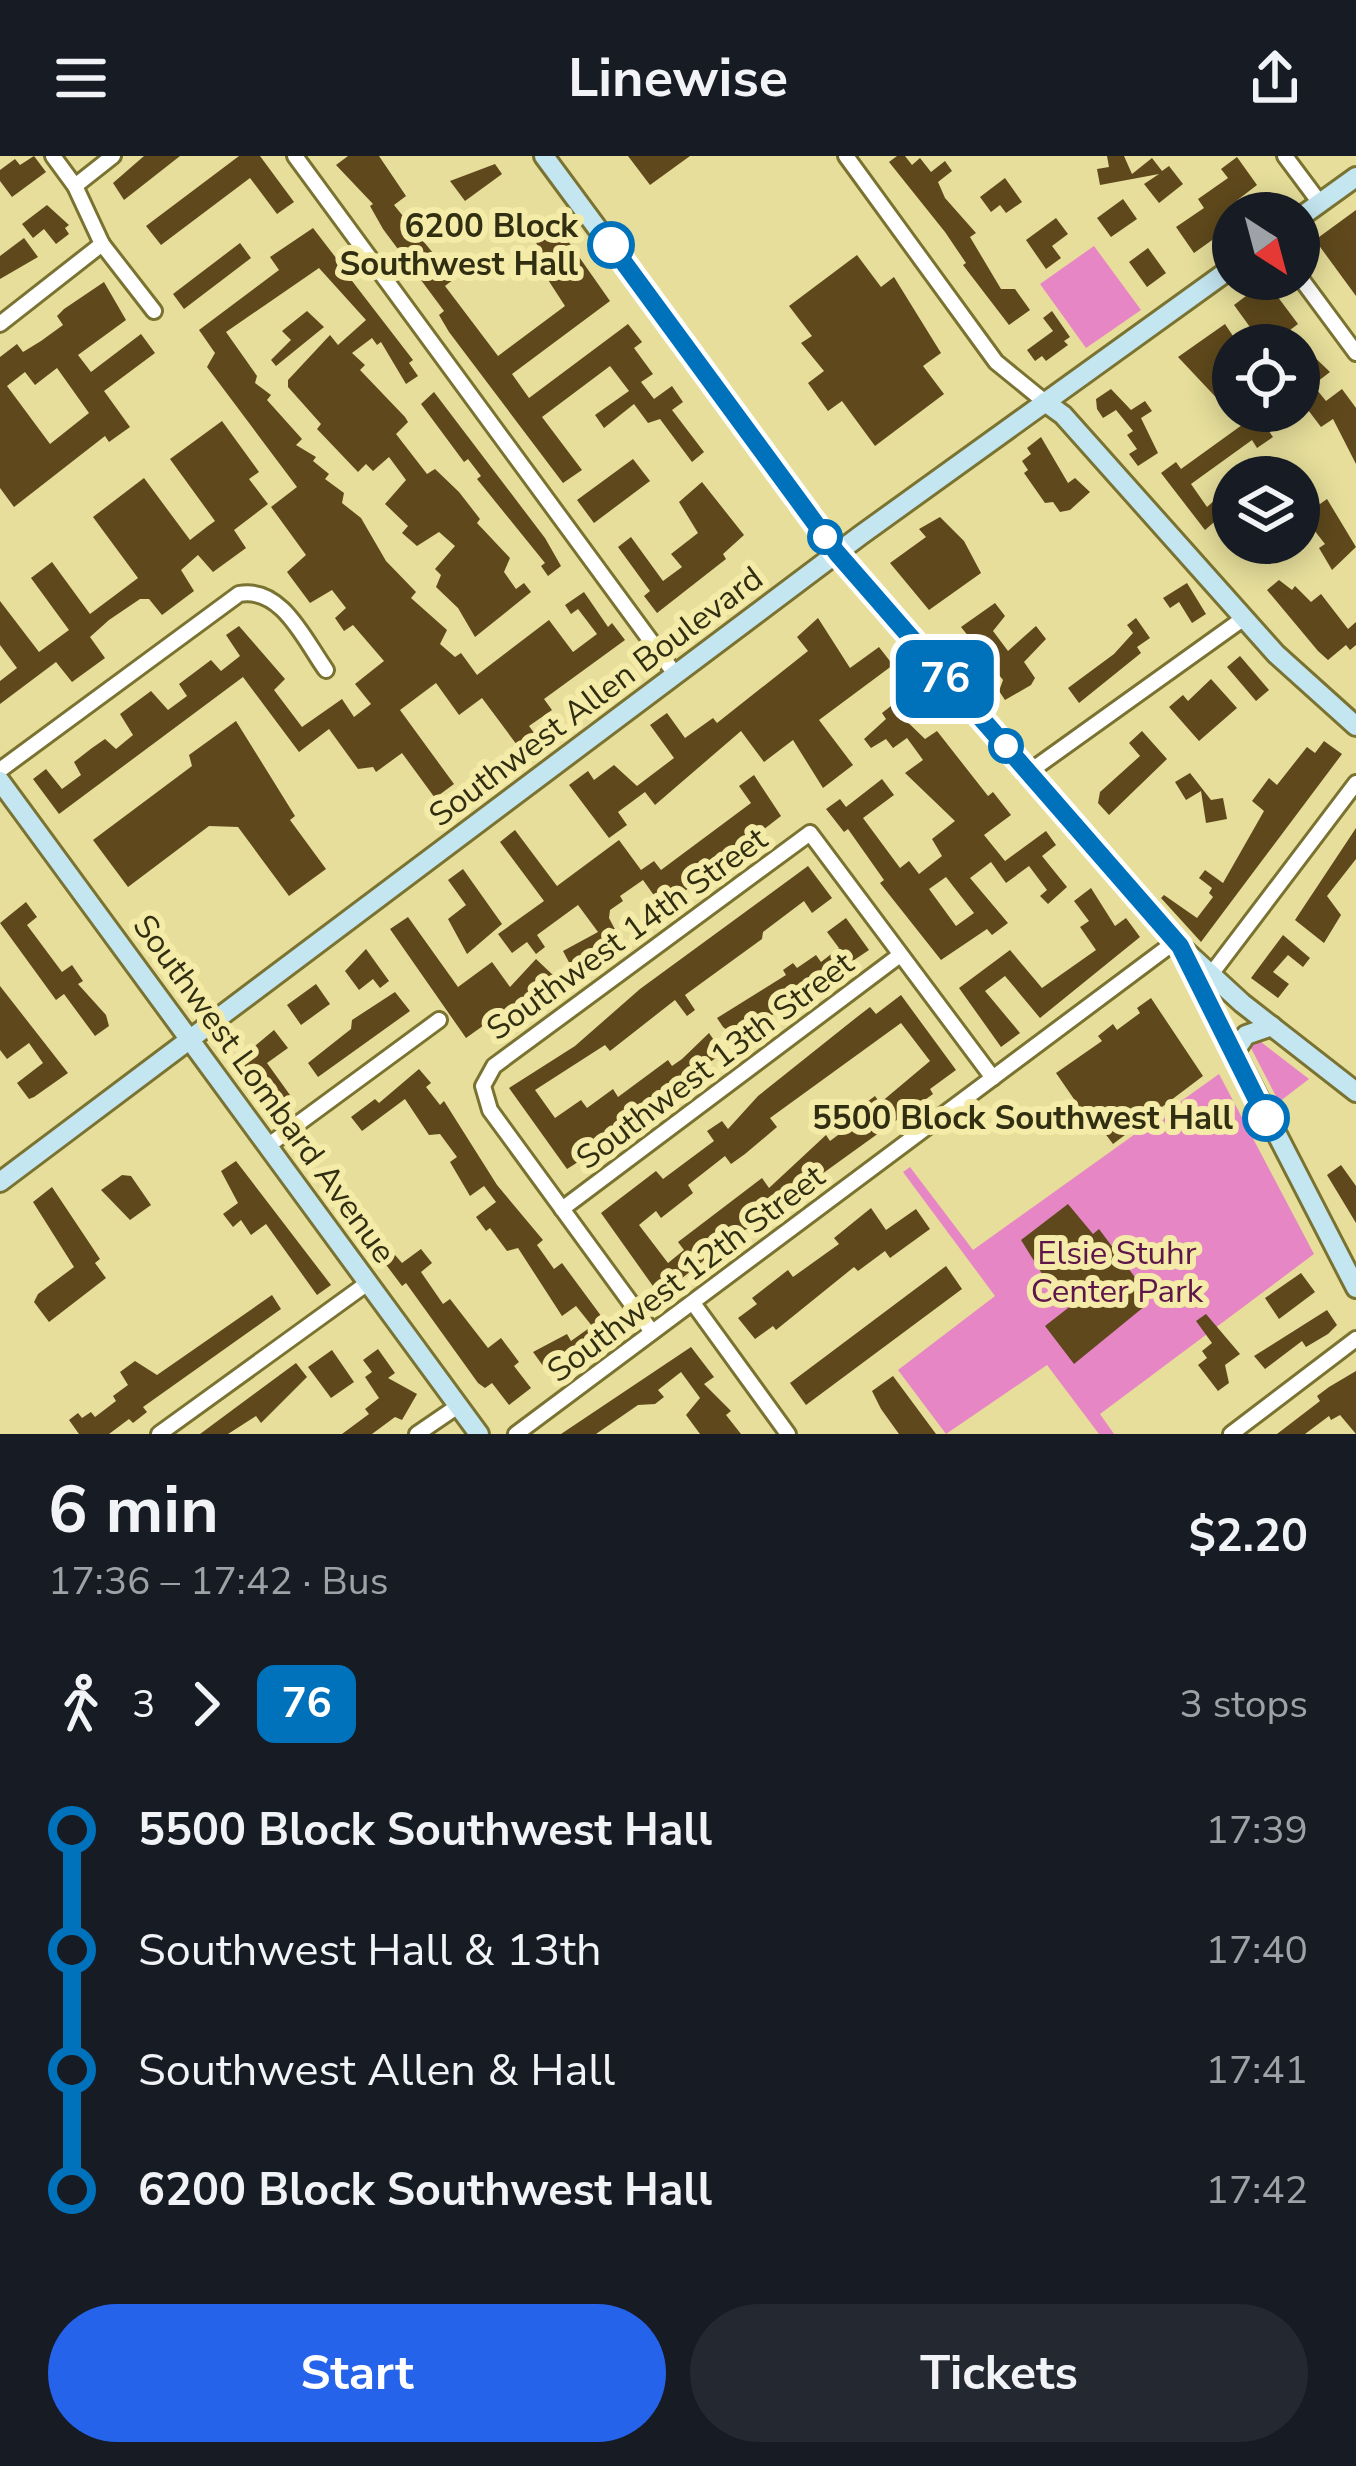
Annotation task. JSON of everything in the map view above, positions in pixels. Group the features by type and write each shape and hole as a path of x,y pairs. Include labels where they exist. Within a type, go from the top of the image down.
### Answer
{"main road":[{"path":"544,156 837,553 1178,943 1356,1092"},
{"path":"1320,203 1356,177"},
{"name":"Southwest Allen Boulevard","path":"0,1182 837,553 1212,281"},
{"path":"1045,402 1063,415 1306,684 1356,726"},
{"name":"Southwest Lombard Avenue","path":"2,789 479,1434"},
{"path":"1178,943 1356,1288"},
{"path":"1233,1054 1246,1035 1272,1026"}],"street":[{"path":"53,156 75,186 102,244 154,311"},
{"path":"75,186 113,156"},
{"path":"296,156 675,674"},
{"path":"846,156 996,362 1045,402"},
{"path":"1285,156 1312,192"},
{"path":"0,324 102,244"},
{"path":"1317,300 1356,353"},
{"path":"0,770 239,594 261,593 278,604 326,670"},
{"path":"1029,772 1244,618"},
{"path":"1212,974 1356,783"},
{"name":"Southwest 14th Street","path":"562,1209 490,1110 482,1086 494,1066 810,833 900,955"},
{"name":"Southwest 12th Street","path":"516,1434 1178,943"},
{"path":"900,955 993,1078"},
{"name":"Southwest 13th Street","path":"562,1209 900,955"},
{"path":"269,1145 439,1020"},
{"path":"562,1209 652,1332"},
{"path":"160,1434 369,1282"},
{"path":"693,1303 788,1434"},
{"path":"1231,1434 1356,1339"},
{"path":"417,1434 458,1406"}],"green space":[{"path":"1094,246 1141,310 1086,348 1040,284"},
{"path":"1239,1025 1309,1079 1279,1102"},
{"name":"Elsie Stuhr Center Park","path":"1219,1074 1314,1254 1100,1414 1114,1434 1099,1434 1047,1365 946,1434 898,1370 995,1296 903,1172 910,1167 973,1250"}],"building":[{"path":"34,156 46,172 12,197 0,181 0,170 15,159 20,165"},
{"path":"144,156 180,156 124,200 113,183"},
{"path":"239,156 260,156 294,202 277,214 250,178 161,245 146,226"},
{"path":"348,156 379,156 406,196 394,205 454,279 445,286 498,356 565,306 530,252 538,246 535,241 556,224 610,301 512,374 529,398 628,324 642,342 634,348 653,374 641,382 654,399 672,386 683,402 672,410 704,452 692,462 660,419 648,423 634,404 604,428 595,415 629,391 610,366 542,417 582,470 563,483 449,332 439,315 444,311 383,229 373,204 336,165"},
{"path":"628,156 690,156 650,185"},
{"path":"905,156 912,165 920,158 931,172 945,161 952,171 938,182 945,198 976,233 970,237 1001,289 1015,289 1030,310 1009,325 889,162"},
{"path":"1107,156 1124,156 1132,174 1152,158 1162,171 1169,166 1183,184 1159,203 1144,184 1159,174 1100,185 1097,169 1109,167"},
{"path":"1237,157 1257,185 1248,192 1212,192 1212,240 1194,253 1176,227 1204,208 1198,199 1228,178 1221,169"},
{"path":"495,164 502,174 465,201 450,181"},
{"path":"1005,178 1022,202 1006,213 1000,205 991,212 980,197"},
{"path":"1123,199 1137,219 1111,237 1097,218"},
{"path":"47,205 69,225 65,228 69,234 56,244 44,229 33,238 22,224"},
{"path":"1356,210 1356,296 1320,247 1320,236"},
{"path":"1056,218 1068,234 1052,246 1061,258 1046,269 1026,240"},
{"path":"313,228 343,267 348,262 355,271 349,277 413,360 409,363 418,376 406,384 381,342 377,345 372,338 352,353 365,365 360,370 408,422 396,434 427,474 435,469 459,492 480,519 477,523 510,558 504,572 516,589 524,583 531,592 475,637 458,608 436,587 441,575 435,569 455,546 439,532 417,546 402,533 408,526 385,504 406,480 389,457 373,471 366,464 358,472 317,429 321,424 288,387 288,380 330,335 338,345 366,320 319,268 226,332 257,376 255,383 271,395 267,400 302,439 296,445 316,457 313,461 329,474 325,479 344,493 342,503 361,518 386,561 416,592 411,598 447,630 440,644 455,657 461,653 477,675 549,620 573,652 597,634 578,609 571,614 565,605 584,592 608,627 612,623 625,640 544,699 552,710 529,726 540,741 523,753 482,698 459,715 436,683 400,710 454,784 435,798 402,753 376,772 373,767 358,769 329,729 299,752 243,677 59,814 33,779 46,769 62,789 81,775 74,762 92,748 105,739 116,749 133,735 120,714 151,691 168,710 187,696 179,684 211,660 221,671 240,656 226,635 239,626 285,679 274,690 302,727 342,699 354,717 371,704 355,684 384,661 353,625 344,631 335,618 346,608 332,590 310,603 287,572 306,555 271,507 297,487 207,367 215,353 199,330 279,270 270,257"},
{"path":"24,238 38,257 0,279 0,256"},
{"path":"240,243 251,258 184,309 173,294"},
{"path":"1148,248 1166,273 1147,287 1129,262"},
{"path":"857,255 881,287 894,277 941,353 923,366 944,394 875,446 842,401 828,411 808,383 824,371 801,343 812,336 789,306"},
{"path":"104,282 126,320 78,355 91,372 141,334 155,353 104,391 130,427 109,442 105,436 14,507 0,488 0,357 17,344 23,352 63,325 57,316","holes":["57,368 89,413 50,444 7,386 25,372 35,385"]},
{"path":"1241,300 1280,300 1298,324 1248,324 1234,305"},
{"path":"307,311 324,327 276,366 271,360 291,340 282,331"},
{"path":"1052,311 1070,337 1064,341 1068,345 1046,361 1042,356 1035,361 1027,350 1053,331 1043,318"},
{"path":"1212,333 1212,393 1178,357"},
{"path":"1111,389 1131,410 1145,401 1152,411 1141,418 1158,453 1138,466 1129,454 1137,449 1127,435 1133,431 1116,410 1103,418 1097,409 1096,399"},
{"path":"1342,389 1356,408 1356,464 1333,419 1321,427 1320,394 1326,401"},
{"path":"434,392 545,538 561,566 548,576 541,566 545,563 477,479 481,476 468,459 464,462 421,404"},
{"path":"222,421 259,472 249,479 268,504 234,530 246,548 213,572 198,555 181,570 194,591 162,615 149,599 140,599 109,620 90,637 105,658 72,682 56,662 0,704 0,681 17,668 0,645 0,601 39,652 69,630 31,578 52,562 90,614 138,578 93,517 144,478 190,540 215,521 170,459"},
{"path":"1232,432 1270,432 1273,437 1257,448 1252,440 1230,456 1212,456 1212,469 1191,484 1207,507 1212,503 1212,524 1205,530 1161,473 1176,462 1181,469"},
{"path":"1041,437 1068,483 1075,478 1090,492 1070,510 1060,512 1053,502 1045,503 1024,473 1028,470 1022,461 1031,454 1027,448"},
{"path":"633,459 650,481 594,523 577,500"},
{"path":"702,482 744,535 723,554 726,559 657,613 644,596 650,591 618,547 631,537 663,581 682,567 671,554 698,533 679,502"},
{"path":"1327,499 1356,547 1332,570 1320,550 1325,544 1320,538 1320,504"},
{"path":"940,517 964,541 981,573 929,610 890,563 926,537 919,529"},
{"path":"1279,580 1292,590 1295,586 1311,602 1321,594 1348,629 1356,622 1356,645 1350,650 1346,645 1328,660 1267,590"},
{"path":"1187,583 1206,614 1192,623 1179,602 1170,608 1163,598"},
{"path":"995,603 1005,616 993,631 1008,651 1036,626 1046,639 1024,662 1035,678 1031,685 1005,700 999,691 1003,680 961,627"},
{"path":"818,618 850,668 879,647 893,665 819,720 853,765 823,788 793,740 764,762 741,731 655,805 645,792 618,812 627,825 609,838 569,785 588,771 594,780 614,765 637,786 674,758 650,725 667,713 685,738 713,718 717,723 808,651 797,637"},
{"path":"1136,618 1150,638 1137,647 1141,653 1079,703 1068,688 1114,654 1133,633 1127,625"},
{"path":"1240,656 1269,690 1256,701 1227,667"},
{"path":"1211,679 1237,708 1199,741 1169,707 1183,695 1188,701"},
{"path":"891,706 925,739 937,731 988,796 993,792 1011,815 984,835 1005,861 1046,831 1056,845 1042,856 1067,887 1048,904 1040,896 1047,890 1029,866 1006,883 991,862 970,878 1008,923 992,935 987,929 941,960 880,883 884,880 848,829 844,832 826,809 840,799 846,807 882,779 894,795 863,818 900,868 909,861 919,874 942,856 932,839 955,821 905,773 923,760 907,738 893,748 886,739 871,748 864,739 886,719 882,713","holes":["946,877 974,913 956,926 929,889"]},
{"path":"236,721 295,816 290,820 326,869 289,896 238,827 209,826 128,887 93,840 192,766 189,755"},
{"path":"1142,731 1167,759 1109,815 1098,803 1100,792 1140,756 1129,743"},
{"path":"1324,741 1342,754 1201,942 1161,898 1164,895 1197,918 1213,897 1212,888 1199,878 1205,870 1223,883 1264,811 1252,801 1269,778 1277,785 1307,747 1315,753"},
{"path":"1190,773 1211,800 1223,798 1227,819 1206,823 1201,791 1186,800 1175,782"},
{"path":"754,775 781,816 663,908 643,880 620,896 623,901 610,910 609,918 620,939 588,962 572,968 563,951 598,932 578,905 537,935 545,947 536,954 527,942 512,953 498,934 544,901 500,842 515,830 557,886 619,840 641,870 654,861 661,870 751,803 739,786"},
{"path":"1356,828 1356,859 1327,896 1341,915 1324,943 1295,920"},
{"path":"808,866 832,898 812,913 804,901 763,932 762,939 685,995 695,1010 687,1016 675,1000 610,1051 605,1045 535,1090 555,1118 581,1100 587,1108 613,1089 618,1097 668,1060 672,1066 682,1059 709,1033 723,1053 662,1096 627,1131 567,1169 509,1088 575,1046 640,989"},
{"path":"463,869 502,924 467,954 448,919 466,905 448,880"},
{"path":"1091,888 1115,926 1126,918 1140,937 1040,1018 1005,976 985,991 1020,1033 1001,1047 959,988 1010,950 1042,988 1096,950 1080,927 1089,921 1074,901"},
{"path":"26,902 37,917 27,925 62,972 72,965 83,981 78,984 106,1015 109,1026 95,1036 64,994 56,1000 0,923"},
{"path":"408,917 458,987 492,962 510,987 536,959 555,977 508,1023 501,1013 466,1038 390,929"},
{"path":"846,918 869,950 738,1038 723,1027 717,1018 786,975 783,970 793,963 797,968 816,955 821,962 839,948 827,932"},
{"path":"1283,935 1310,958 1303,967 1288,955 1273,972 1289,984 1278,998 1251,978"},
{"path":"366,949 389,981 380,988 373,979 359,990 345,971"},
{"path":"316,984 330,1004 301,1025 287,1005"},
{"path":"0,986 68,1073 29,1099 17,1083 43,1063 29,1043 7,1059 0,1050"},
{"path":"395,992 410,1011 318,1077 308,1063 351,1029 352,1020"},
{"path":"901,995 956,1070 930,1089 933,1094 790,1197 785,1191 765,1205 771,1216 733,1239 724,1227 705,1242 713,1253 660,1296 601,1213 656,1171 663,1179 714,1141 707,1131 722,1121 728,1129 758,1096 870,1007 876,1014","holes":["901,1023 930,1061 880,1103 875,1096 852,1113 850,1126 830,1141 826,1135 769,1188 762,1178 678,1242 684,1250 668,1263 639,1225 656,1211 661,1218 693,1193 688,1185 725,1156 731,1164 745,1154 777,1127 770,1118"]},
{"path":"1151,998 1203,1076 1113,1144 1091,1115 1087,1118 1056,1073 1102,1041 1098,1036 1113,1024 1117,1030 1140,1013 1137,1008"},
{"path":"274,1030 288,1048 267,1063 290,1095 275,1105 245,1080 236,1062"},
{"path":"419,1069 431,1083 426,1087 440,1105 444,1101 497,1185 543,1240 537,1245 554,1269 562,1263 613,1332 551,1377 533,1352 567,1334 571,1341 592,1326 576,1306 562,1316 518,1248 507,1251 490,1228 486,1231 476,1217 496,1202 484,1186 470,1196 450,1162 457,1157 440,1134 429,1135 405,1099 362,1131 351,1117 375,1099 379,1103"},
{"path":"236,1161 331,1285 317,1295 266,1224 251,1235 241,1220 233,1227 223,1214 238,1203 221,1171"},
{"path":"1341,1165 1356,1186 1356,1223 1327,1175"},
{"path":"122,1175 131,1176 151,1205 130,1220 101,1190"},
{"path":"52,1187 100,1259 95,1263 106,1278 49,1322 34,1302 74,1267 33,1202"},
{"path":"1068,1204 1093,1234 1099,1229 1137,1280 1131,1284 1145,1306 1074,1364 1045,1326 1077,1301 1064,1283 1049,1285 1021,1240"},
{"path":"871,1208 886,1230 916,1209 930,1229 890,1258 885,1251 858,1271 854,1267 776,1330 773,1326 755,1339 738,1318 757,1304 752,1298 788,1270 793,1277 839,1244 834,1238"},
{"path":"421,1249 432,1263 421,1272 443,1304 450,1299 488,1348 501,1338 519,1362 514,1366 531,1388 509,1405 492,1383 485,1388 478,1383 406,1283 402,1286 384,1262 395,1255 402,1263"},
{"path":"946,1266 962,1289 806,1405 790,1383"},
{"path":"1301,1273 1315,1292 1279,1319 1265,1298"},
{"path":"272,1295 281,1309 143,1407 147,1412 133,1423 129,1419 109,1434 79,1434 69,1420 78,1413 82,1418 91,1412 95,1417 116,1401 113,1396 128,1385 120,1372 135,1361 157,1375"},
{"path":"1327,1310 1337,1325 1328,1334 1306,1347 1302,1341 1265,1369 1254,1356"},
{"path":"1206,1314 1240,1354 1225,1365 1229,1383 1218,1391 1198,1365 1207,1358 1202,1351 1212,1343 1196,1321"},
{"path":"691,1347 714,1377 704,1384 731,1411 726,1415 741,1434 700,1434 686,1415 700,1398 681,1372 658,1390 664,1397 655,1404 638,1405 596,1434 561,1434"},
{"path":"378,1349 395,1373 388,1378 417,1394 402,1420 395,1417 372,1434 342,1434 369,1414 365,1409 379,1398 365,1377 372,1372 363,1360"},
{"path":"332,1350 354,1382 331,1398 308,1367"},
{"path":"296,1363 307,1377 261,1423 256,1416 228,1434 200,1434"},
{"path":"1356,1371 1356,1434 1340,1415 1331,1420 1329,1416 1305,1434 1277,1434 1320,1401 1317,1396"},
{"path":"893,1376 936,1434 899,1434 872,1391"}],"bus line":[{"name":"76","path":"611,245 837,553 1180,946 1266,1118"}],"place":[{"name":"6200 Block Southwest Hall","path":"611,245"},
{"name":"5500 Block Southwest Hall","path":"1266,1118"}]}
